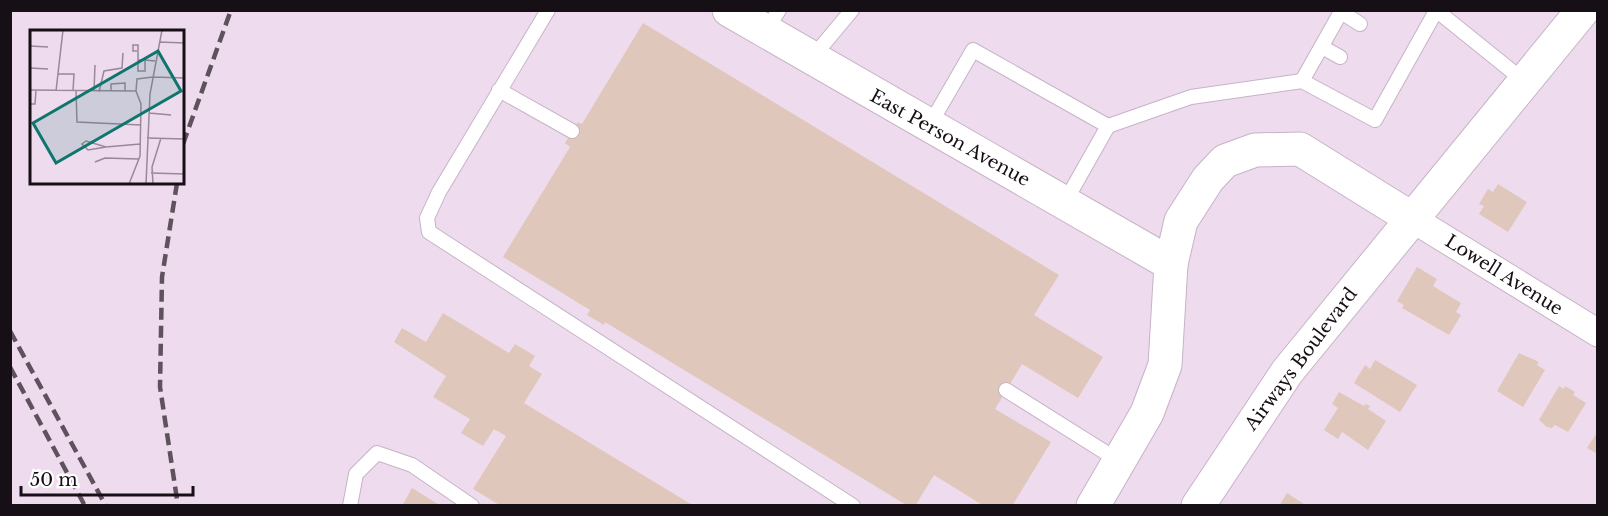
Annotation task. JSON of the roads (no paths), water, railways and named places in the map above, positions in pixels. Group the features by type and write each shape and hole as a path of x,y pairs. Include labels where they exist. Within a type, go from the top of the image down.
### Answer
{"main road":[{"name":"East Person Avenue","path":"729,10 772,21 811,59 1171,264"},
{"name":"Airways Boulevard","path":"1197,506 1287,372 1583,10"},
{"path":"1093,506 1147,413 1165,365 1171,264 1181,221 1208,179 1225,161 1255,150 1300,149 1411,218"}],"street":[{"name":"Lowell Avenue","path":"1411,218 1598,333"}],"lane":[{"path":"548,10 439,192 427,218 429,232 853,506"},
{"path":"811,59 852,10"},
{"path":"1302,81 1342,11 1360,24"},
{"path":"1065,202 1108,126 1191,97 1302,81 1375,120 1388,84 1406,51 1436,11 1524,81"},
{"path":"1322,47 1340,57"},
{"path":"929,126 973,50 1108,126"},
{"path":"499,90 572,131"},
{"path":"1006,390 1119,461"},
{"path":"350,506 356,474 377,453 411,465 472,506"}],"railway":[{"path":"184,141 231,10"},
{"path":"177,184 162,277 160,387 178,506"},
{"path":"10,331 106,506"},
{"path":"10,367 85,506"}]}
